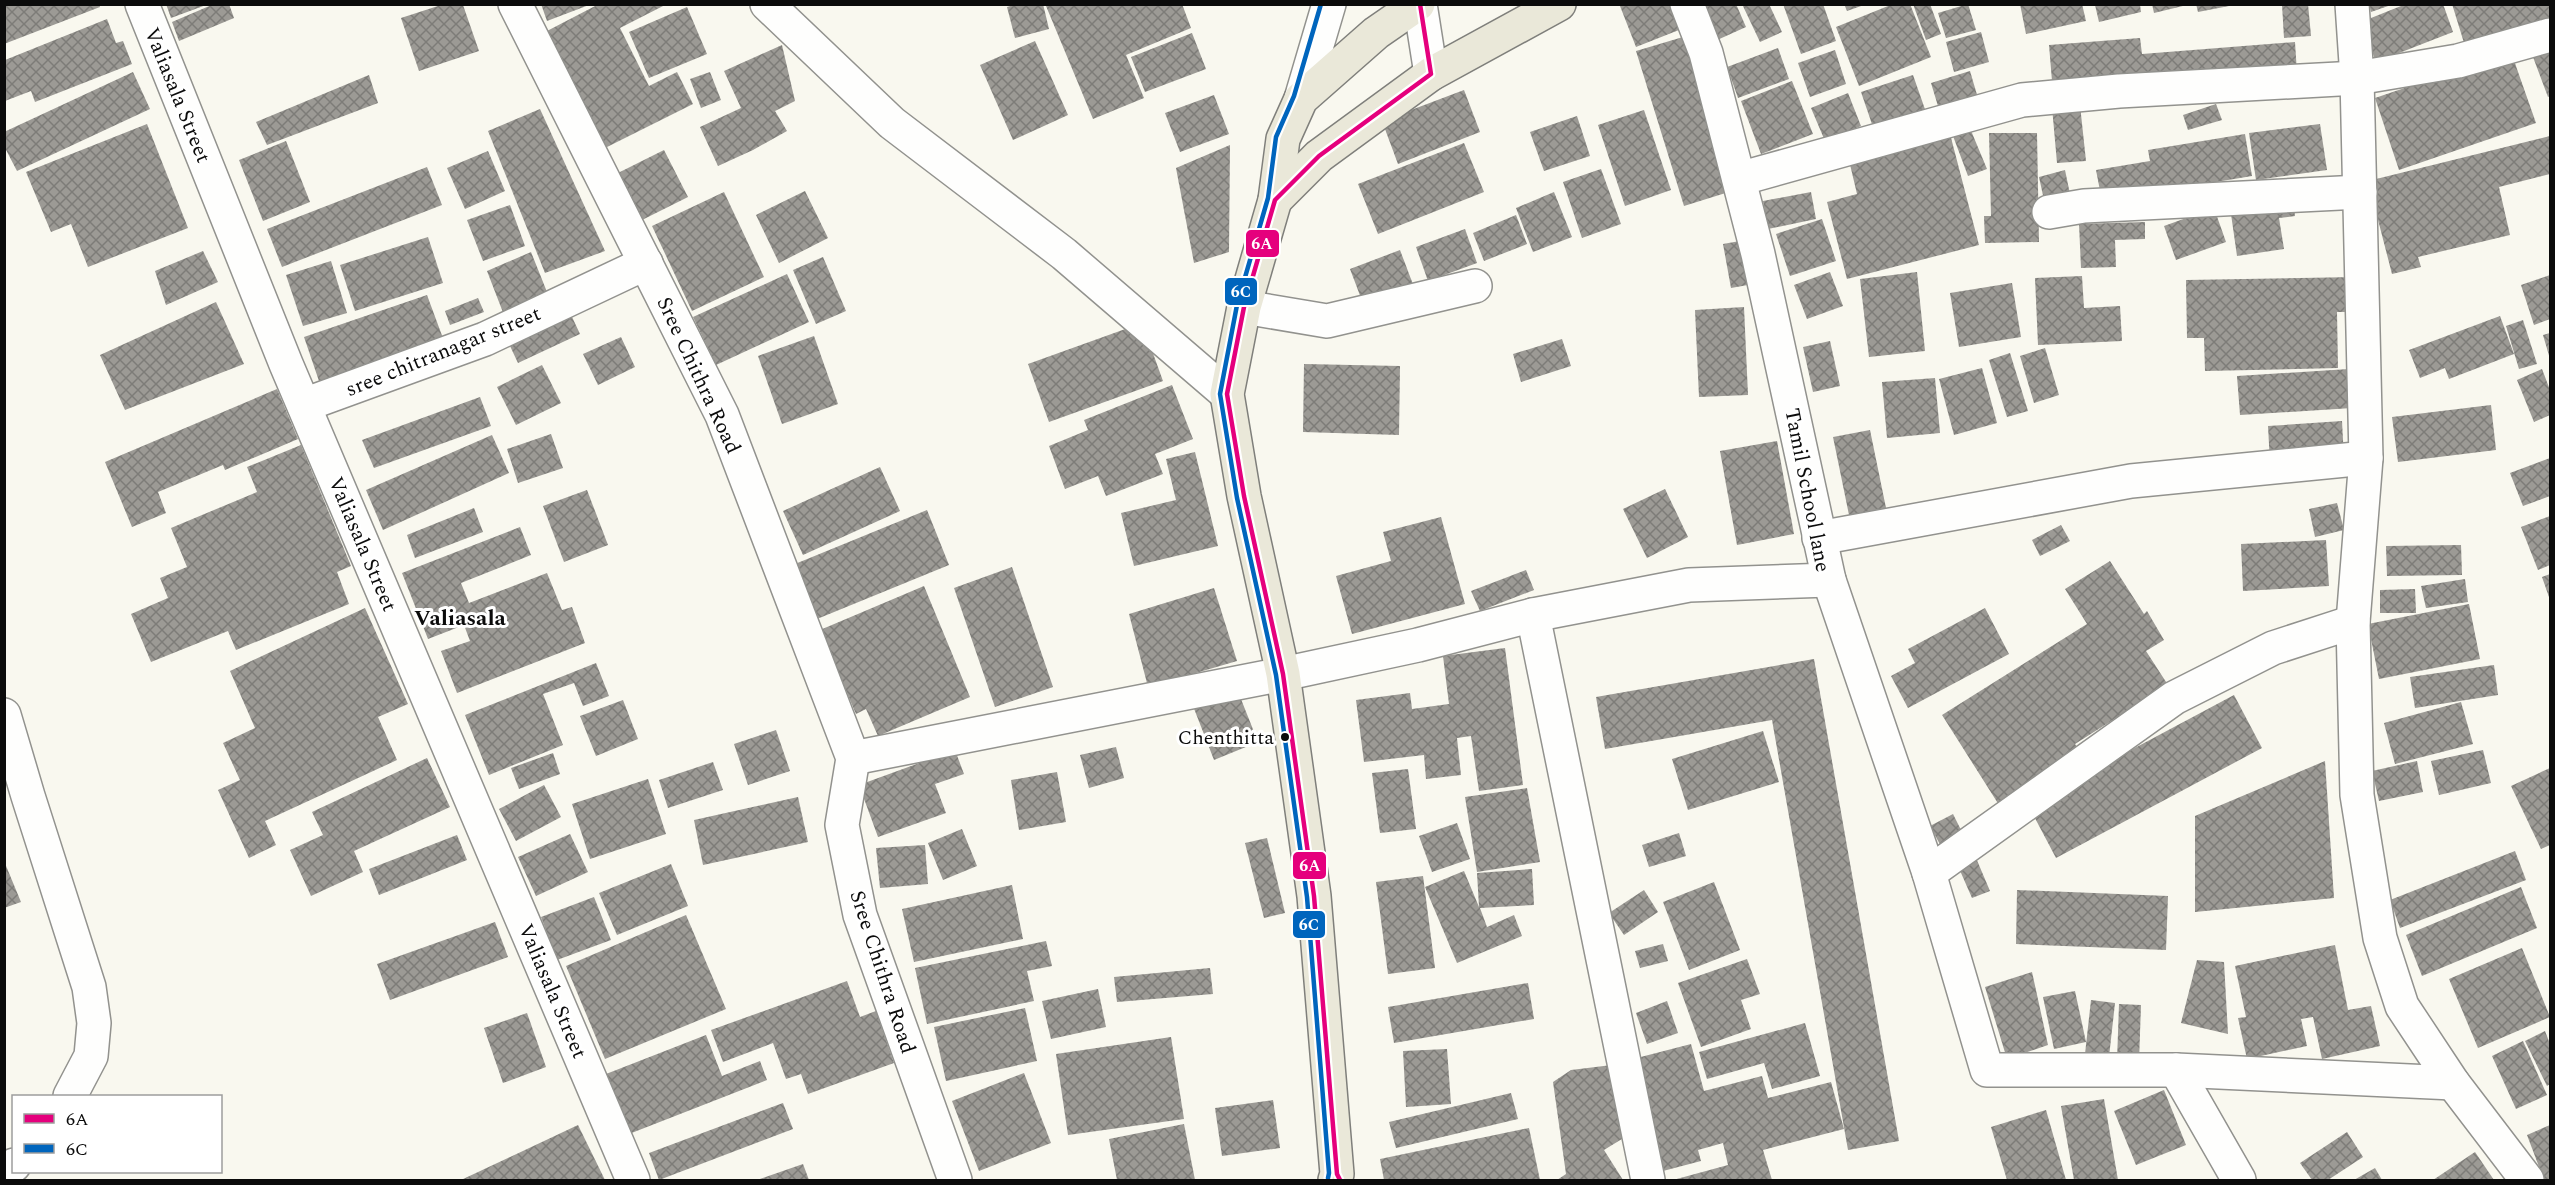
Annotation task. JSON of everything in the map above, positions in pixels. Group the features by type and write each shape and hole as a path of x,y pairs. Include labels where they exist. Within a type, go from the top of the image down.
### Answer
{"main road":[{"path":"1337,1178 1314,896 1283,674 1244,496 1227,394 1244,307 1275,200 1283,139 1301,99 1376,33 1419,4"},
{"path":"1275,200 1319,156 1431,74 1513,27 1559,4"}],"street":[{"name":"Valiasala Street","path":"142,4 304,405 633,1180"},
{"name":"Sree Chithra Road","path":"515,4 722,415 853,758 842,825 860,915 955,1180"},
{"path":"767,4 892,123 1064,254 1227,394"},
{"path":"1301,99 1329,4"},
{"path":"1419,4 1431,74"},
{"name":"Tamil School lane","path":"1283,674 1418,645 1533,615 1689,585 1829,580 1758,254 1706,53 1687,4"},
{"path":"2352,4 2357,78 2366,458 2353,622 2358,795 2380,938 2402,1006 2453,1083 2527,1180"},
{"path":"1739,179 2022,100 2357,78 2458,60 2550,35"},
{"path":"2049,212 2084,206 2360,192"},
{"name":"sree chitranagar street","path":"304,405 485,339 646,263"},
{"path":"1244,307 1327,321 1475,286"},
{"path":"1819,538 2131,482 2366,458"},
{"path":"1829,580 1929,873 1987,1070 2176,1070 2453,1083"},
{"path":"1533,615 1648,1180"},
{"path":"1929,873 2174,698 2273,648 2353,622"},
{"path":"853,758 1283,674"},
{"path":"4,715 89,987 94,1023 91,1056 71,1095"},
{"path":"2176,1070 2239,1180"}],"building":[{"path":"4,4 99,4 100,7 4,44"},
{"path":"166,4 206,4 206,5 171,18"},
{"path":"214,4 229,4 234,18 179,41 172,22"},
{"path":"541,4 589,4 589,5 547,21"},
{"path":"599,4 667,4 620,28 649,86 677,72 693,104 605,148 547,31"},
{"path":"1017,4 1043,4 1049,29 1015,38 1007,7"},
{"path":"1049,4 1182,4 1191,28 1126,55 1144,98 1093,119 1046,6"},
{"path":"1624,4 1675,4 1684,28 1636,47 1620,6"},
{"path":"1698,4 1736,4 1746,27 1715,41"},
{"path":"1742,4 1769,4 1782,32 1760,42"},
{"path":"1783,4 1823,4 1836,41 1801,54"},
{"path":"1844,4 1864,4 1864,5 1847,11"},
{"path":"1893,4 1910,4 1931,57 1859,86 1836,27"},
{"path":"1913,4 1930,4 1941,34 1926,40"},
{"path":"1968,4 1976,30 1946,38 1938,13"},
{"path":"2020,4 2082,4 2086,21 2026,34"},
{"path":"2152,4 2186,4 2187,5 2154,13"},
{"path":"2196,4 2229,4 2229,6 2198,12"},
{"path":"2308,4 2311,36 2284,38 2282,5"},
{"path":"2369,4 2391,4 2391,5 2371,12"},
{"path":"2406,4 2443,4 2453,32 2376,62 2361,22"},
{"path":"2452,4 2550,4 2550,20 2465,46"},
{"path":"441,5 463,5 479,51 419,71 401,18"},
{"path":"2095,5 2140,5 2141,12 2099,22"},
{"path":"687,7 707,54 649,78 629,32"},
{"path":"107,19 116,43 123,41 132,64 35,102 31,91 5,101 5,60"},
{"path":"1981,32 1989,62 1954,72 1946,42"},
{"path":"1192,33 1206,69 1145,92 1131,57"},
{"path":"1683,37 1732,191 1684,206 1636,51"},
{"path":"2140,38 2142,54 2295,42 2297,73 2053,93 2049,45"},
{"path":"1035,41 1068,115 1013,140 980,65"},
{"path":"782,45 795,101 775,111 787,131 718,166 700,127 741,108 724,71"},
{"path":"1778,48 1789,79 1738,98 1727,67"},
{"path":"1835,50 1846,84 1810,97 1798,63"},
{"path":"2550,51 2550,96 2548,97 2533,57"},
{"path":"2511,52 2536,123 2399,170 2375,98"},
{"path":"1970,71 1980,105 1941,116 1931,83"},
{"path":"133,72 150,109 17,171 4,146 4,132"},
{"path":"710,72 721,100 701,108 690,79"},
{"path":"369,75 378,103 267,145 256,122"},
{"path":"1913,75 1927,115 1875,133 1861,92"},
{"path":"1792,81 1813,134 1761,154 1741,101"},
{"path":"1464,90 1480,132 1398,164 1382,121"},
{"path":"1848,93 1861,126 1825,141 1811,108"},
{"path":"1214,95 1229,134 1180,152 1165,113"},
{"path":"2216,104 2222,120 2188,130 2183,115"},
{"path":"2080,105 2086,161 2057,163 2052,107"},
{"path":"540,109 605,251 545,273 488,131"},
{"path":"1644,110 1671,190 1625,206 1598,125"},
{"path":"1577,116 1590,156 1544,171 1530,132"},
{"path":"1967,121 1987,169 1968,176 1950,128"},
{"path":"147,124 188,228 88,267 71,224 51,232 26,172"},
{"path":"2320,124 2327,170 2256,180 2249,133"},
{"path":"1949,130 1979,245 1847,279 1827,202 1857,194 1848,156"},
{"path":"1989,133 2037,133 2039,242 1985,243 1984,216 1991,216"},
{"path":"2245,134 2252,176 2102,201 2096,170 2150,161 2148,150"},
{"path":"2550,136 2550,174 2499,187 2510,235 2418,257 2421,267 2392,274 2368,181"},
{"path":"286,141 310,202 263,221 239,160"},
{"path":"1464,143 1484,192 1378,234 1358,184"},
{"path":"1230,145 1229,252 1194,263 1176,168"},
{"path":"664,150 688,197 640,221 616,174"},
{"path":"488,151 505,191 465,209 447,168"},
{"path":"427,167 442,205 282,267 267,229"},
{"path":"1601,169 1621,224 1582,238 1563,182"},
{"path":"2065,170 2070,194 2044,200 2039,177"},
{"path":"805,191 828,238 779,263 756,215"},
{"path":"724,192 764,277 692,311 652,226"},
{"path":"1554,192 1572,237 1533,252 1516,208"},
{"path":"1811,192 1816,219 1768,229 1763,201"},
{"path":"2293,198 2295,216 2279,218 2284,249 2237,256 2230,207"},
{"path":"510,205 525,246 483,261 467,220"},
{"path":"2214,208 2226,242 2176,260 2164,226"},
{"path":"1516,215 1527,244 1484,261 1473,233"},
{"path":"1822,219 1836,261 1790,276 1776,234"},
{"path":"2145,222 2145,239 2115,240 2116,267 2081,268 2079,224"},
{"path":"1465,229 1477,263 1428,281 1416,247"},
{"path":"428,237 443,283 355,311 340,265"},
{"path":"1751,239 1759,283 1731,288 1723,244"},
{"path":"1400,250 1414,287 1364,306 1350,269"},
{"path":"203,251 218,282 166,305 155,271"},
{"path":"531,252 549,297 504,315 487,271"},
{"path":"823,257 846,311 816,324 793,270"},
{"path":"331,261 347,313 303,326 286,275"},
{"path":"1830,272 1843,306 1807,319 1794,285"},
{"path":"1917,272 1925,351 1869,357 1860,279"},
{"path":"787,274 809,322 716,365 693,317"},
{"path":"2550,275 2550,319 2534,325 2521,285"},
{"path":"2082,276 2084,308 2120,306 2122,341 2038,345 2035,278"},
{"path":"2356,277 2357,312 2337,312 2338,368 2205,371 2204,338 2187,338 2186,280"},
{"path":"2012,283 2021,337 1959,347 1950,293"},
{"path":"427,295 444,341 320,384 304,337"},
{"path":"478,298 484,312 450,325 445,311"},
{"path":"216,302 244,364 125,410 100,355"},
{"path":"565,302 580,334 518,363 503,331"},
{"path":"1744,307 1748,395 1699,397 1695,310"},
{"path":"2500,316 2514,354 2449,379 2445,368 2420,378 2409,350"},
{"path":"2523,320 2537,364 2519,369 2506,326"},
{"path":"1142,323 1163,381 1049,422 1028,364"},
{"path":"2550,333 2550,359 2543,335"},
{"path":"814,336 838,404 782,424 758,356"},
{"path":"621,337 635,367 598,385 583,354"},
{"path":"1562,339 1571,366 1521,382 1513,354"},
{"path":"1830,341 1840,386 1813,392 1803,347"},
{"path":"2045,348 2059,395 2034,403 2020,356"},
{"path":"2010,353 2028,411 2007,417 1989,360"},
{"path":"1304,364 1400,366 1399,435 1303,432"},
{"path":"542,365 561,403 516,425 497,387"},
{"path":"1982,368 1997,423 1954,435 1939,379"},
{"path":"2349,369 2352,408 2240,415 2237,376"},
{"path":"2542,369 2550,390 2550,415 2534,422 2517,380"},
{"path":"1935,378 1940,433 1887,438 1882,382"},
{"path":"1172,385 1193,439 1155,454 1163,474 1106,496 1098,476 1065,489 1049,446 1088,430 1084,420"},
{"path":"277,389 298,439 225,470 223,465 158,492 166,513 132,527 105,462"},
{"path":"480,397 491,426 374,468 362,440"},
{"path":"2491,405 2496,450 2398,462 2392,417"},
{"path":"2342,421 2344,459 2270,463 2268,426"},
{"path":"1870,430 1886,508 1849,515 1833,437"},
{"path":"551,434 563,468 518,483 507,449"},
{"path":"492,435 509,473 383,530 366,490"},
{"path":"1777,441 1794,534 1737,545 1720,451"},
{"path":"301,445 351,566 337,572 349,604 236,650 228,631 151,662 131,614 168,598 160,578 187,567 171,528 257,492 247,467"},
{"path":"1195,452 1218,546 1134,566 1121,513 1176,500 1166,459"},
{"path":"2550,458 2550,496 2523,506 2510,473"},
{"path":"880,467 900,511 803,555 783,511"},
{"path":"1665,489 1688,537 1647,558 1623,509"},
{"path":"587,490 608,545 564,562 543,506"},
{"path":"2337,503 2344,530 2315,537 2309,509"},
{"path":"474,508 483,532 415,558 407,535"},
{"path":"927,510 949,565 817,619 795,564"},
{"path":"2550,516 2550,565 2538,570 2521,527"},
{"path":"1441,517 1465,604 1352,634 1336,576 1391,561 1383,532"},
{"path":"2061,525 2070,541 2040,556 2032,540"},
{"path":"520,527 531,555 461,583 469,603 547,573 562,610 572,607 585,643 457,693 441,651 470,641 464,625 428,639 402,573"},
{"path":"2326,540 2329,586 2243,591 2241,544"},
{"path":"2461,545 2462,575 2387,576 2386,546"},
{"path":"2110,561 2144,614 2147,611 2164,640 2146,651 2168,685 2075,744 2081,753 1999,805 1942,715 2087,624 2065,589"},
{"path":"1012,567 1053,687 995,707 954,588"},
{"path":"1526,570 1534,590 1480,611 1471,591"},
{"path":"2550,574 2550,600 2542,577"},
{"path":"2465,579 2468,602 2426,608 2421,586"},
{"path":"924,586 970,697 878,736 866,709 856,714 820,630"},
{"path":"1214,588 1237,661 1148,687 1129,614"},
{"path":"2415,589 2416,613 2380,613 2380,590"},
{"path":"2469,604 2480,659 2379,679 2368,624"},
{"path":"365,608 408,704 378,717 397,760 265,821 276,845 249,858 218,790 240,780 223,743 255,728 230,671"},
{"path":"1985,608 2009,654 1908,708 1891,676 1915,663 1908,649"},
{"path":"1505,648 1523,785 1479,791 1471,736 1457,738 1461,775 1426,779 1424,755 1364,762 1356,700 1410,693 1412,709 1449,704 1443,656"},
{"path":"1814,659 1899,1141 1848,1150 1772,720 1605,749 1596,697"},
{"path":"596,663 609,696 583,706 574,683 543,694 563,745 489,775 465,715"},
{"path":"2494,665 2498,695 2415,708 2410,677"},
{"path":"1237,689 1258,742 1214,760 1193,706"},
{"path":"2234,695 2262,748 2056,858 2028,805"},
{"path":"623,700 638,739 596,756 580,716"},
{"path":"2461,702 2473,744 2395,764 2384,723"},
{"path":"776,730 790,771 748,785 734,744"},
{"path":"1763,731 1779,782 1688,810 1672,759"},
{"path":"1116,747 1124,778 1089,788 1080,755"},
{"path":"955,750 964,774 935,784 946,813 878,837 859,785"},
{"path":"2483,750 2491,783 2439,795 2431,761"},
{"path":"553,753 560,774 519,789 511,768"},
{"path":"427,758 450,807 354,851 363,872 311,896 290,850 323,835 312,812"},
{"path":"2325,761 2334,898 2195,912 2195,816"},
{"path":"2417,761 2423,792 2379,801 2372,771"},
{"path":"713,762 723,790 668,808 659,780"},
{"path":"2550,768 2550,845 2541,849 2511,786"},
{"path":"1408,769 1416,829 1380,833 1372,773"},
{"path":"1057,772 1066,822 1019,830 1011,780"},
{"path":"648,779 666,834 590,859 572,804"},
{"path":"544,785 561,817 516,841 499,809"},
{"path":"1527,788 1540,862 1477,872 1465,797"},
{"path":"798,797 808,842 703,865 694,820"},
{"path":"1953,814 1965,838 1943,850 1930,826"},
{"path":"1457,823 1470,859 1432,872 1419,836"},
{"path":"962,829 977,866 943,880 928,843"},
{"path":"1679,833 1686,856 1649,867 1642,845"},
{"path":"570,834 588,872 536,896 518,857"},
{"path":"457,835 467,860 379,895 369,869"},
{"path":"1267,838 1285,913 1264,918 1245,843"},
{"path":"925,845 928,884 880,888 876,848"},
{"path":"2515,851 2526,880 2400,928 2390,900"},
{"path":"1976,858 1990,891 1972,898 1958,866"},
{"path":"4,861 21,902 4,908"},
{"path":"671,864 688,906 617,935 599,893"},
{"path":"1532,869 1534,905 1480,908 1487,927 1514,915 1522,936 1457,963 1425,887 1464,871 1479,907 1477,873"},
{"path":"1423,876 1435,968 1388,974 1376,882"},
{"path":"1714,882 1740,950 1689,970 1663,902"},
{"path":"1012,885 1023,939 914,962 902,909"},
{"path":"2521,887 2537,928 2422,976 2406,935"},
{"path":"1644,890 1658,912 1624,935 1609,913"},
{"path":"2017,890 2168,896 2166,950 2016,944"},
{"path":"594,897 611,940 557,960 541,917"},
{"path":"686,915 726,1009 605,1059 566,966"},
{"path":"495,922 508,957 390,1000 377,964"},
{"path":"1046,941 1052,966 1027,971 1034,1001 927,1024 915,968"},
{"path":"1663,944 1668,961 1640,968 1635,951"},
{"path":"2335,945 2348,1010 2371,1006 2380,1046 2322,1059 2313,1017 2301,1019 2307,1046 2247,1059 2238,1018 2246,1017 2235,966"},
{"path":"2522,948 2550,1017 2478,1048 2449,979"},
{"path":"1747,959 1760,994 1741,1000 1751,1029 1701,1047 1678,983"},
{"path":"2197,960 2224,962 2228,1034 2181,1023"},
{"path":"1210,968 1213,994 1117,1002 1114,977"},
{"path":"2032,972 2048,1045 2007,1059 1985,987"},
{"path":"847,981 860,1017 876,1011 894,1063 808,1094 801,1074 786,1079 773,1043 723,1062 711,1030"},
{"path":"1528,983 1534,1019 1394,1043 1388,1007"},
{"path":"1098,989 1106,1027 1051,1039 1042,1001"},
{"path":"2075,991 2086,1042 2054,1049 2043,997"},
{"path":"2091,1000 2115,1003 2108,1066 2084,1063"},
{"path":"1667,1001 1678,1033 1647,1044 1636,1013"},
{"path":"2119,1004 2141,1005 2139,1062 2117,1061"},
{"path":"1025,1008 1037,1061 946,1081 934,1027"},
{"path":"527,1013 546,1067 503,1083 484,1028"},
{"path":"1805,1023 1820,1076 1772,1089 1764,1063 1707,1079 1699,1052"},
{"path":"2545,1031 2550,1044 2550,1084 2547,1086 2525,1041"},
{"path":"706,1035 722,1076 760,1061 767,1080 629,1134 606,1074"},
{"path":"1171,1037 1184,1119 1068,1135 1056,1054"},
{"path":"2523,1041 2547,1095 2516,1109 2492,1056"},
{"path":"1691,1044 1704,1091 1762,1076 1768,1098 1831,1082 1844,1129 1763,1150 1772,1180 1673,1180 1728,1165 1723,1143 1698,1150 1701,1161 1663,1171 1633,1059"},
{"path":"1447,1049 1451,1104 1406,1107 1403,1051"},
{"path":"1612,1065 1630,1134 1604,1150 1623,1180 1557,1180 1566,1174 1553,1082 1571,1070"},
{"path":"1024,1073 1051,1143 979,1171 952,1101"},
{"path":"2164,1090 2186,1145 2136,1165 2114,1111"},
{"path":"1511,1093 1518,1119 1396,1148 1389,1122"},
{"path":"2104,1099 2118,1180 2074,1180 2061,1106"},
{"path":"1273,1100 1280,1148 1222,1156 1215,1108"},
{"path":"783,1103 793,1129 659,1180 649,1153"},
{"path":"2046,1110 2066,1180 2007,1180 1991,1127"},
{"path":"1184,1124 1195,1180 1117,1180 1109,1139"},
{"path":"578,1125 605,1180 461,1180"},
{"path":"2550,1125 2550,1180 2544,1180 2527,1135"},
{"path":"1529,1128 1540,1180 1384,1180 1380,1159"},
{"path":"2347,1132 2363,1157 2328,1180 2312,1180 2300,1163"},
{"path":"2475,1152 2494,1180 2433,1180"},
{"path":"803,1164 809,1180 757,1180"},
{"path":"2375,1168 2382,1180 2354,1180"}],"transit line":[{"name":"6C","path":"1321,4 1294,96 1276,137 1268,198 1237,305 1220,394 1237,498 1276,675 1307,897 1328,1178"},
{"name":"6A","path":"1340,1180 1337,1174 1314,896 1283,674 1244,496 1227,394 1244,307 1275,200 1319,156 1431,74 1420,4"}],"place":[{"name":"Chenthitta","path":"1285,737"}],"district":[{"name":"Valiasala","path":"460,617"}]}
